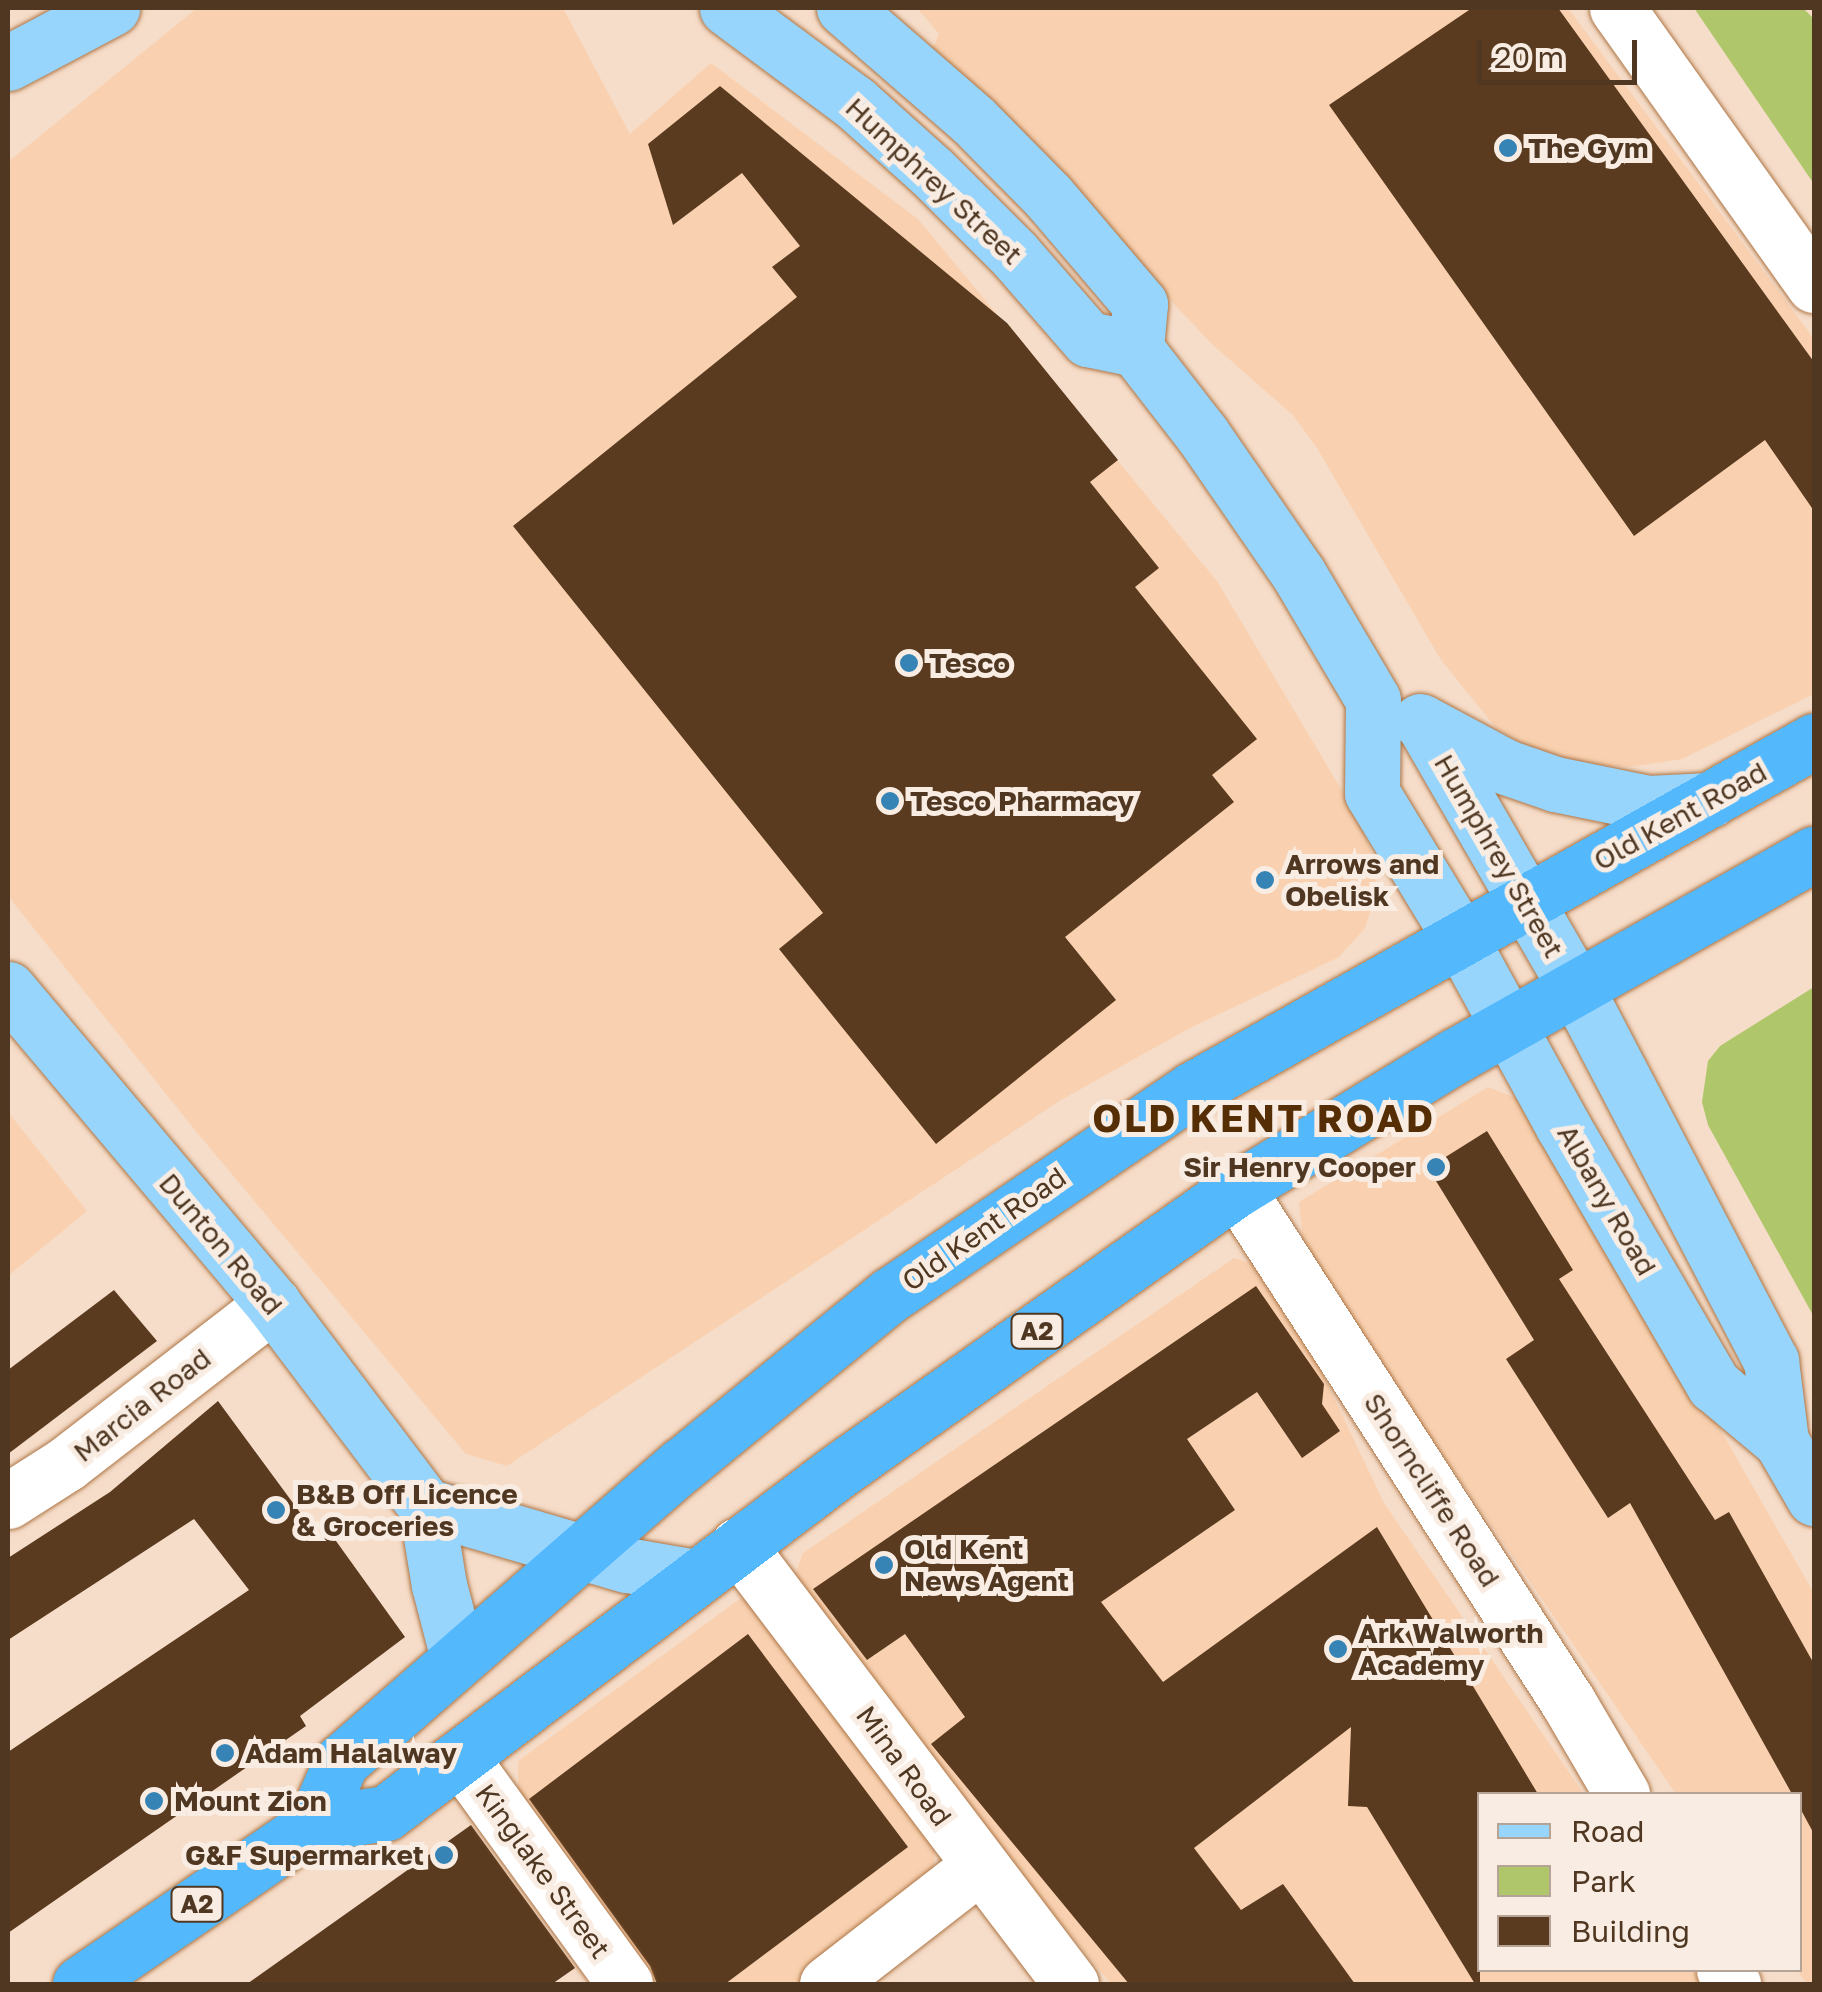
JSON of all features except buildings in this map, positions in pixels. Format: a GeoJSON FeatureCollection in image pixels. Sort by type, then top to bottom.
{"type":"FeatureCollection","features":[{"type":"Feature","properties":{"kind":"highway","name":"Old Kent Road"},"geometry":{"type":"LineString","coordinates":[[314,1824],[341,1762],[581,1553],[890,1296],[1066,1172],[1193,1089],[1814,741]]}},
{"type":"Feature","properties":{"kind":"highway","name":"A2"},"geometry":{"type":"LineString","coordinates":[[112,1976],[314,1824],[386,1813],[717,1561],[1237,1189],[1508,1027],[1814,854]]}},
{"type":"Feature","properties":{"kind":"main road"},"geometry":{"type":"LineString","coordinates":[[8,63],[112,8]]}},
{"type":"Feature","properties":{"kind":"main road","name":"Humphrey Street"},"geometry":{"type":"LineString","coordinates":[[728,8],[855,104],[919,160],[1014,254],[1088,339],[1136,349]]}},
{"type":"Feature","properties":{"kind":"main road"},"geometry":{"type":"LineString","coordinates":[[844,8],[974,121],[1048,196],[1140,304],[1136,349],[1202,434],[1298,574],[1373,700],[1372,792],[1460,938]]}},
{"type":"Feature","properties":{"kind":"main road","name":"Humphrey Street"},"geometry":{"type":"LineString","coordinates":[[1373,700],[1506,767],[1555,784],[1648,803],[1710,800]]}},
{"type":"Feature","properties":{"kind":"main road","name":"Humphrey Street"},"geometry":{"type":"LineString","coordinates":[[1423,723],[1577,990]]}},
{"type":"Feature","properties":{"kind":"main road","name":"Albany Road"},"geometry":{"type":"LineString","coordinates":[[1460,938],[1714,1386],[1780,1442],[1814,1498]]}},
{"type":"Feature","properties":{"kind":"main road","name":"Dunton Road"},"geometry":{"type":"LineString","coordinates":[[8,989],[273,1304],[426,1506],[439,1585],[458,1658]]}},
{"type":"Feature","properties":{"kind":"main road","name":"Albany Road"},"geometry":{"type":"LineString","coordinates":[[1577,990],[1770,1361],[1780,1442]]}},
{"type":"Feature","properties":{"kind":"main road"},"geometry":{"type":"LineString","coordinates":[[426,1506],[581,1553],[717,1561]]}},
{"type":"Feature","properties":{"kind":"street"},"geometry":{"type":"LineString","coordinates":[[1617,8],[1814,285]]}},
{"type":"Feature","properties":{"kind":"street","name":"Shorncliffe Road"},"geometry":{"type":"LineString","coordinates":[[1237,1189],[1568,1702],[1621,1792]]}},
{"type":"Feature","properties":{"kind":"street","name":"Marcia Road"},"geometry":{"type":"LineString","coordinates":[[8,1501],[66,1464],[273,1304]]}},
{"type":"Feature","properties":{"kind":"street","name":"Mina Road"},"geometry":{"type":"LineString","coordinates":[[717,1561],[978,1867],[1071,1984]]}},
{"type":"Feature","properties":{"kind":"street","name":"Kinglake Street"},"geometry":{"type":"LineString","coordinates":[[461,1758],[625,1984]]}},
{"type":"Feature","properties":{"kind":"street"},"geometry":{"type":"LineString","coordinates":[[828,1984],[978,1867]]}},
{"type":"Feature","properties":{"kind":"shaded area"},"geometry":{"type":"Polygon","coordinates":[[[197,8],[563,8],[630,134],[711,63],[918,219],[1217,581],[1356,814],[1373,856],[1377,892],[1365,928],[1339,957],[1188,1029],[1061,1100],[507,1466],[466,1454],[194,1129],[8,896],[8,162],[197,8]]]}},
{"type":"Feature","properties":{"kind":"shaded area"},"geometry":{"type":"Polygon","coordinates":[[[917,8],[1568,8],[1814,339],[1814,694],[1682,759],[1629,767],[1585,764],[1531,749],[1496,728],[1441,660],[1317,448],[1293,415],[1213,345],[932,50],[939,34],[917,8]]]}},
{"type":"Feature","properties":{"kind":"shaded area"},"geometry":{"type":"Polygon","coordinates":[[[1488,1087],[1534,1105],[1814,1593],[1814,1984],[1807,1984],[1798,1972],[1802,1972],[1802,1792],[1675,1792],[1304,1253],[1299,1202],[1488,1087]]]}},
{"type":"Feature","properties":{"kind":"shaded area"},"geometry":{"type":"Polygon","coordinates":[[[8,1112],[87,1211],[8,1276],[8,1112]]]}},
{"type":"Feature","properties":{"kind":"shaded area"},"geometry":{"type":"Polygon","coordinates":[[[1234,1258],[1273,1270],[1384,1503],[1583,1792],[1477,1792],[1477,1972],[1705,1972],[1714,1984],[1111,1984],[789,1591],[803,1553],[1234,1258]]]}},
{"type":"Feature","properties":{"kind":"shaded area"},"geometry":{"type":"Polygon","coordinates":[[[741,1598],[773,1614],[935,1840],[933,1880],[798,1984],[635,1984],[518,1816],[518,1761],[741,1598]]]}},
{"type":"Feature","properties":{"kind":"green space"},"geometry":{"type":"Polygon","coordinates":[[[1694,8],[1803,8],[1814,19],[1814,184],[1694,8]]]}},
{"type":"Feature","properties":{"kind":"green space"},"geometry":{"type":"Polygon","coordinates":[[[1814,987],[1814,1317],[1708,1125],[1702,1102],[1708,1061],[1720,1046],[1814,987]]]}},
{"type":"Feature","properties":{"kind":"place","name":"The Gym"},"geometry":{"type":"Point","coordinates":[1508,148]}},
{"type":"Feature","properties":{"kind":"place","name":"Tesco"},"geometry":{"type":"Point","coordinates":[909,663]}},
{"type":"Feature","properties":{"kind":"place","name":"Tesco Pharmacy"},"geometry":{"type":"Point","coordinates":[890,801]}},
{"type":"Feature","properties":{"kind":"place","name":"Arrows and Obelisk"},"geometry":{"type":"Point","coordinates":[1265,880]}},
{"type":"Feature","properties":{"kind":"place","name":"Sir Henry Cooper"},"geometry":{"type":"Point","coordinates":[1436,1167]}},
{"type":"Feature","properties":{"kind":"place","name":"B&B Off Licence & Groceries"},"geometry":{"type":"Point","coordinates":[276,1510]}},
{"type":"Feature","properties":{"kind":"place","name":"Old Kent News Agent"},"geometry":{"type":"Point","coordinates":[884,1565]}},
{"type":"Feature","properties":{"kind":"place","name":"Ark Walworth Academy"},"geometry":{"type":"Point","coordinates":[1338,1649]}},
{"type":"Feature","properties":{"kind":"place","name":"Adam Halalway"},"geometry":{"type":"Point","coordinates":[225,1753]}},
{"type":"Feature","properties":{"kind":"place","name":"Mount Zion"},"geometry":{"type":"Point","coordinates":[154,1801]}},
{"type":"Feature","properties":{"kind":"place","name":"G&F Supermarket"},"geometry":{"type":"Point","coordinates":[444,1855]}},
{"type":"Feature","properties":{"kind":"district","name":"OLD KENT ROAD"},"geometry":{"type":"Point","coordinates":[1264,1118]}}]}
